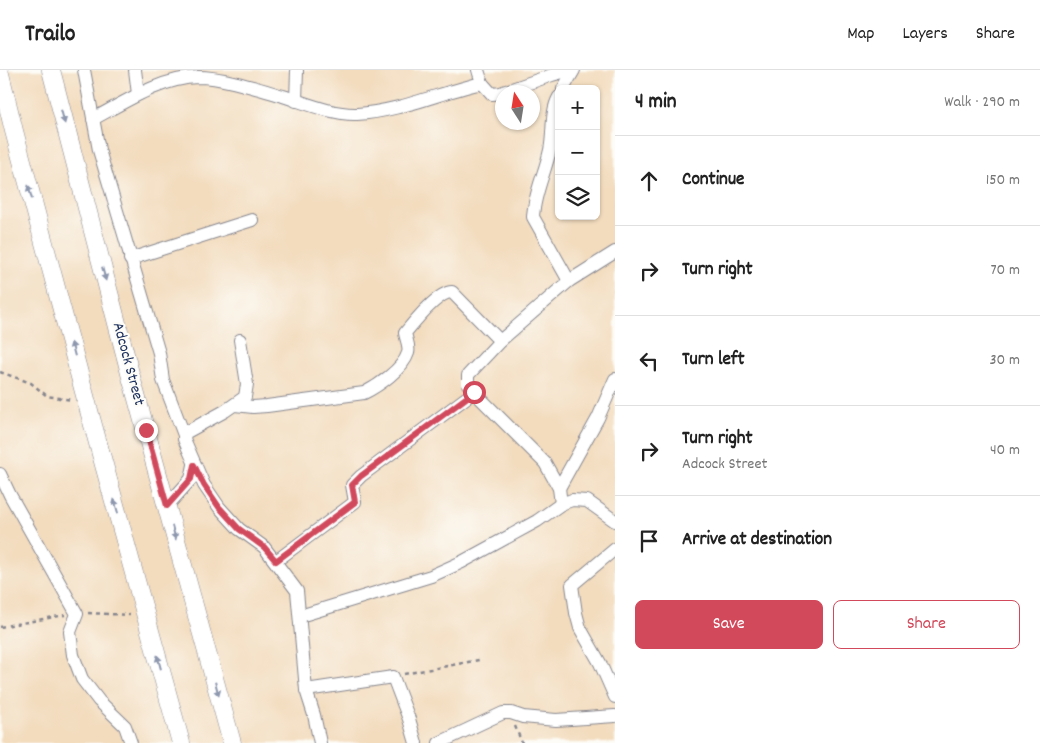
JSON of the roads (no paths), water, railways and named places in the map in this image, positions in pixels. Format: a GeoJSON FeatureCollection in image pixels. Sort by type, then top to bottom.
{"type":"FeatureCollection","features":[{"type":"Feature","properties":{"kind":"main road","name":"Adcock Street"},"geometry":{"type":"LineString","coordinates":[[51,70],[232,743]]}},
{"type":"Feature","properties":{"kind":"main road"},"geometry":{"type":"LineString","coordinates":[[0,74],[14,132],[181,743]]}},
{"type":"Feature","properties":{"kind":"street"},"geometry":{"type":"LineString","coordinates":[[84,70],[99,150],[159,353],[163,380],[194,465],[204,485],[219,507],[239,529],[264,547],[297,591],[306,690],[320,743]]}},
{"type":"Feature","properties":{"kind":"street"},"geometry":{"type":"LineString","coordinates":[[135,70],[138,94]]}},
{"type":"Feature","properties":{"kind":"street"},"geometry":{"type":"LineString","coordinates":[[296,101],[297,70]]}},
{"type":"Feature","properties":{"kind":"street"},"geometry":{"type":"LineString","coordinates":[[478,70],[482,83],[492,94],[495,94]]}},
{"type":"Feature","properties":{"kind":"street"},"geometry":{"type":"LineString","coordinates":[[565,85],[572,70]]}},
{"type":"Feature","properties":{"kind":"street"},"geometry":{"type":"LineString","coordinates":[[525,85],[572,70]]}},
{"type":"Feature","properties":{"kind":"street"},"geometry":{"type":"LineString","coordinates":[[93,119],[138,94],[172,82],[198,77],[220,79],[322,108],[355,114],[378,111],[482,83]]}},
{"type":"Feature","properties":{"kind":"street"},"geometry":{"type":"LineString","coordinates":[[555,103],[550,149],[534,207],[533,218],[569,281]]}},
{"type":"Feature","properties":{"kind":"street"},"geometry":{"type":"LineString","coordinates":[[130,259],[252,220]]}},
{"type":"Feature","properties":{"kind":"street"},"geometry":{"type":"LineString","coordinates":[[561,504],[559,488],[545,463],[474,392],[468,384],[468,375],[500,341],[569,281],[615,252]]}},
{"type":"Feature","properties":{"kind":"street"},"geometry":{"type":"LineString","coordinates":[[235,405],[267,406],[364,393],[373,389],[393,372],[408,354],[409,350],[405,333],[440,296],[447,292],[452,292],[500,341]]}},
{"type":"Feature","properties":{"kind":"street"},"geometry":{"type":"LineString","coordinates":[[184,435],[235,405],[245,397],[246,373],[240,340]]}},
{"type":"Feature","properties":{"kind":"street"},"geometry":{"type":"LineString","coordinates":[[559,488],[598,418],[615,379]]}},
{"type":"Feature","properties":{"kind":"street"},"geometry":{"type":"LineString","coordinates":[[276,561],[355,502],[352,485],[361,476],[474,392]]}},
{"type":"Feature","properties":{"kind":"street"},"geometry":{"type":"LineString","coordinates":[[167,506],[191,479],[194,465]]}},
{"type":"Feature","properties":{"kind":"street"},"geometry":{"type":"LineString","coordinates":[[0,474],[77,614],[70,632],[73,654],[82,679],[99,701],[125,726],[131,743]]}},
{"type":"Feature","properties":{"kind":"street"},"geometry":{"type":"LineString","coordinates":[[300,616],[431,576],[462,562],[561,504],[572,500],[587,501],[615,521]]}},
{"type":"Feature","properties":{"kind":"street"},"geometry":{"type":"LineString","coordinates":[[615,549],[572,585],[578,621],[615,697]]}},
{"type":"Feature","properties":{"kind":"street"},"geometry":{"type":"LineString","coordinates":[[306,690],[393,677],[410,718],[416,743]]}},
{"type":"Feature","properties":{"kind":"street"},"geometry":{"type":"LineString","coordinates":[[439,743],[503,712],[523,717],[556,720],[615,716]]}}]}
